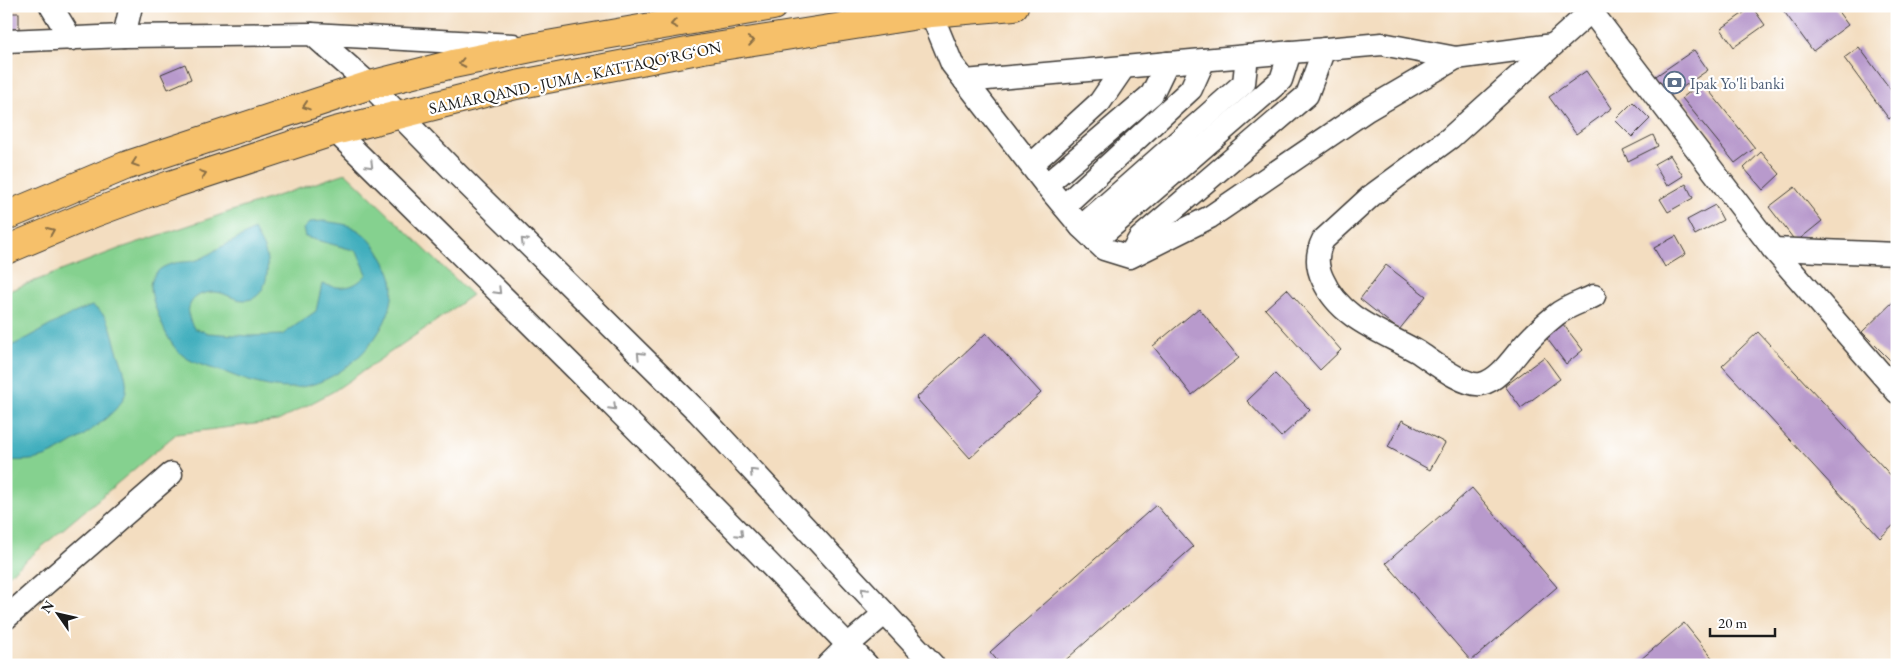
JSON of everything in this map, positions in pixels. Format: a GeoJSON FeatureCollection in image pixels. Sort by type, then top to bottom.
{"type":"FeatureCollection","features":[{"type":"Feature","properties":{"kind":"main road","name":"SAMARQAND - JUMA - KATTAQO‘RG‘ON"},"geometry":{"type":"LineString","coordinates":[[6,216],[125,166],[370,85],[453,64],[536,47],[773,6]]}},
{"type":"Feature","properties":{"kind":"main road","name":"SAMARQAND - JUMA - KATTAQO‘RG‘ON"},"geometry":{"type":"LineString","coordinates":[[6,250],[136,197],[335,131],[516,85],[702,48],[930,12],[1014,6]]}},
{"type":"Feature","properties":{"kind":"street"},"geometry":{"type":"LineString","coordinates":[[51,6],[71,39]]}},
{"type":"Feature","properties":{"kind":"street"},"geometry":{"type":"LineString","coordinates":[[124,36],[131,6]]}},
{"type":"Feature","properties":{"kind":"street"},"geometry":{"type":"LineString","coordinates":[[1594,296],[1558,314],[1527,342],[1493,379],[1481,384],[1471,383],[1458,378],[1417,352],[1354,317],[1334,301],[1320,274],[1317,260],[1318,249],[1323,240],[1371,196],[1450,138],[1553,45],[1590,8],[1772,249],[1897,392]]}},
{"type":"Feature","properties":{"kind":"street"},"geometry":{"type":"LineString","coordinates":[[930,12],[952,64],[1046,185],[1088,234],[1104,249],[1130,256],[1210,217],[1367,110],[1456,58]]}},
{"type":"Feature","properties":{"kind":"street"},"geometry":{"type":"LineString","coordinates":[[6,41],[124,36],[312,34],[536,47]]}},
{"type":"Feature","properties":{"kind":"street"},"geometry":{"type":"LineString","coordinates":[[312,34],[370,85],[698,412],[933,665]]}},
{"type":"Feature","properties":{"kind":"street"},"geometry":{"type":"LineString","coordinates":[[965,81],[1382,44],[1456,58],[1553,45]]}},
{"type":"Feature","properties":{"kind":"street"},"geometry":{"type":"LineString","coordinates":[[1130,256],[1140,238],[1307,95],[1324,49]]}},
{"type":"Feature","properties":{"kind":"street"},"geometry":{"type":"LineString","coordinates":[[1088,234],[1281,80],[1290,52]]}},
{"type":"Feature","properties":{"kind":"street"},"geometry":{"type":"LineString","coordinates":[[1088,234],[1244,83],[1247,56]]}},
{"type":"Feature","properties":{"kind":"street"},"geometry":{"type":"LineString","coordinates":[[1064,206],[1191,89],[1204,60]]}},
{"type":"Feature","properties":{"kind":"street"},"geometry":{"type":"LineString","coordinates":[[1046,185],[1152,94],[1167,63]]}},
{"type":"Feature","properties":{"kind":"street"},"geometry":{"type":"LineString","coordinates":[[1031,165],[1100,102],[1124,67]]}},
{"type":"Feature","properties":{"kind":"street"},"geometry":{"type":"LineString","coordinates":[[335,131],[523,316],[867,665]]}},
{"type":"Feature","properties":{"kind":"street"},"geometry":{"type":"LineString","coordinates":[[1772,249],[1897,254]]}},
{"type":"Feature","properties":{"kind":"street"},"geometry":{"type":"LineString","coordinates":[[6,618],[171,474]]}},
{"type":"Feature","properties":{"kind":"street"},"geometry":{"type":"LineString","coordinates":[[828,665],[848,645],[885,614]]}},
{"type":"Feature","properties":{"kind":"green space"},"geometry":{"type":"Polygon","coordinates":[[[346,173],[472,295],[334,391],[278,421],[176,434],[6,577],[6,292],[121,248],[346,173]]]}},
{"type":"Feature","properties":{"kind":"water"},"geometry":{"type":"Polygon","coordinates":[[[324,221],[350,226],[366,236],[382,257],[392,281],[391,306],[375,338],[363,353],[349,365],[317,383],[301,387],[282,388],[254,382],[199,364],[179,353],[164,329],[152,295],[153,276],[157,272],[171,264],[202,258],[254,230],[264,248],[267,262],[267,277],[262,290],[257,296],[244,300],[218,292],[200,295],[195,298],[189,308],[190,321],[194,328],[208,333],[249,336],[282,335],[316,311],[322,284],[335,287],[352,286],[367,274],[357,251],[305,237],[303,229],[310,222],[324,221]]]}},
{"type":"Feature","properties":{"kind":"water"},"geometry":{"type":"Polygon","coordinates":[[[92,306],[103,314],[111,328],[124,371],[125,395],[112,413],[62,449],[50,455],[32,460],[6,460],[6,348],[70,315],[92,306]]]}},
{"type":"Feature","properties":{"kind":"building"},"geometry":{"type":"Polygon","coordinates":[[[1780,6],[1834,6],[1848,25],[1813,51],[1780,6]]]}},
{"type":"Feature","properties":{"kind":"building"},"geometry":{"type":"Polygon","coordinates":[[[1752,7],[1765,25],[1734,47],[1721,29],[1752,7]]]}},
{"type":"Feature","properties":{"kind":"building"},"geometry":{"type":"Polygon","coordinates":[[[6,13],[19,13],[19,41],[6,41],[6,13]]]}},
{"type":"Feature","properties":{"kind":"building"},"geometry":{"type":"Polygon","coordinates":[[[1859,47],[1897,98],[1897,113],[1889,119],[1844,58],[1859,47]]]}},
{"type":"Feature","properties":{"kind":"building"},"geometry":{"type":"Polygon","coordinates":[[[1694,50],[1708,70],[1664,100],[1650,80],[1694,50]]]}},
{"type":"Feature","properties":{"kind":"building"},"geometry":{"type":"Polygon","coordinates":[[[185,64],[191,79],[168,89],[161,74],[185,64]]]}},
{"type":"Feature","properties":{"kind":"building"},"geometry":{"type":"Polygon","coordinates":[[[1586,71],[1612,108],[1576,134],[1549,97],[1586,71]]]}},
{"type":"Feature","properties":{"kind":"building"},"geometry":{"type":"Polygon","coordinates":[[[1702,82],[1755,148],[1735,163],[1682,98],[1702,82]]]}},
{"type":"Feature","properties":{"kind":"building"},"geometry":{"type":"Polygon","coordinates":[[[1633,102],[1650,119],[1632,137],[1615,120],[1633,102]]]}},
{"type":"Feature","properties":{"kind":"building"},"geometry":{"type":"Polygon","coordinates":[[[1653,135],[1658,146],[1628,161],[1623,150],[1653,135]]]}},
{"type":"Feature","properties":{"kind":"building"},"geometry":{"type":"Polygon","coordinates":[[[1761,152],[1780,174],[1763,190],[1744,168],[1761,152]]]}},
{"type":"Feature","properties":{"kind":"building"},"geometry":{"type":"Polygon","coordinates":[[[1670,155],[1683,176],[1667,186],[1654,164],[1670,155]]]}},
{"type":"Feature","properties":{"kind":"building"},"geometry":{"type":"Polygon","coordinates":[[[1686,184],[1693,198],[1668,212],[1660,199],[1686,184]]]}},
{"type":"Feature","properties":{"kind":"building"},"geometry":{"type":"Polygon","coordinates":[[[1795,187],[1822,221],[1796,242],[1769,207],[1795,187]]]}},
{"type":"Feature","properties":{"kind":"building"},"geometry":{"type":"Polygon","coordinates":[[[1715,205],[1723,220],[1695,235],[1687,220],[1715,205]]]}},
{"type":"Feature","properties":{"kind":"building"},"geometry":{"type":"Polygon","coordinates":[[[1676,236],[1686,254],[1665,267],[1654,248],[1676,236]]]}},
{"type":"Feature","properties":{"kind":"building"},"geometry":{"type":"Polygon","coordinates":[[[1386,265],[1426,296],[1399,330],[1360,299],[1386,265]]]}},
{"type":"Feature","properties":{"kind":"building"},"geometry":{"type":"Polygon","coordinates":[[[1287,289],[1341,350],[1320,370],[1265,309],[1287,289]]]}},
{"type":"Feature","properties":{"kind":"building"},"geometry":{"type":"Polygon","coordinates":[[[1897,298],[1897,367],[1862,332],[1897,298]]]}},
{"type":"Feature","properties":{"kind":"building"},"geometry":{"type":"Polygon","coordinates":[[[1199,308],[1239,358],[1192,395],[1153,346],[1199,308]]]}},
{"type":"Feature","properties":{"kind":"building"},"geometry":{"type":"Polygon","coordinates":[[[1559,319],[1583,350],[1566,364],[1542,332],[1559,319]]]}},
{"type":"Feature","properties":{"kind":"building"},"geometry":{"type":"Polygon","coordinates":[[[1758,332],[1897,482],[1897,522],[1880,538],[1722,366],[1758,332]]]}},
{"type":"Feature","properties":{"kind":"building"},"geometry":{"type":"Polygon","coordinates":[[[986,333],[1041,393],[970,458],[916,398],[986,333]]]}},
{"type":"Feature","properties":{"kind":"building"},"geometry":{"type":"Polygon","coordinates":[[[1544,357],[1560,379],[1521,408],[1505,386],[1544,357]]]}},
{"type":"Feature","properties":{"kind":"building"},"geometry":{"type":"Polygon","coordinates":[[[1275,374],[1310,410],[1281,437],[1247,401],[1275,374]]]}},
{"type":"Feature","properties":{"kind":"building"},"geometry":{"type":"Polygon","coordinates":[[[1402,420],[1445,443],[1430,470],[1388,447],[1402,420]]]}},
{"type":"Feature","properties":{"kind":"building"},"geometry":{"type":"Polygon","coordinates":[[[1472,488],[1557,587],[1471,661],[1386,563],[1472,488]]]}},
{"type":"Feature","properties":{"kind":"building"},"geometry":{"type":"Polygon","coordinates":[[[1156,505],[1193,547],[1060,665],[1001,665],[990,652],[1156,505]]]}},
{"type":"Feature","properties":{"kind":"building"},"geometry":{"type":"Polygon","coordinates":[[[1684,623],[1718,665],[1634,665],[1684,623]]]}},
{"type":"Feature","properties":{"kind":"place","name":"Ipak Yo'li banki"},"geometry":{"type":"Point","coordinates":[1674,83]}}]}
